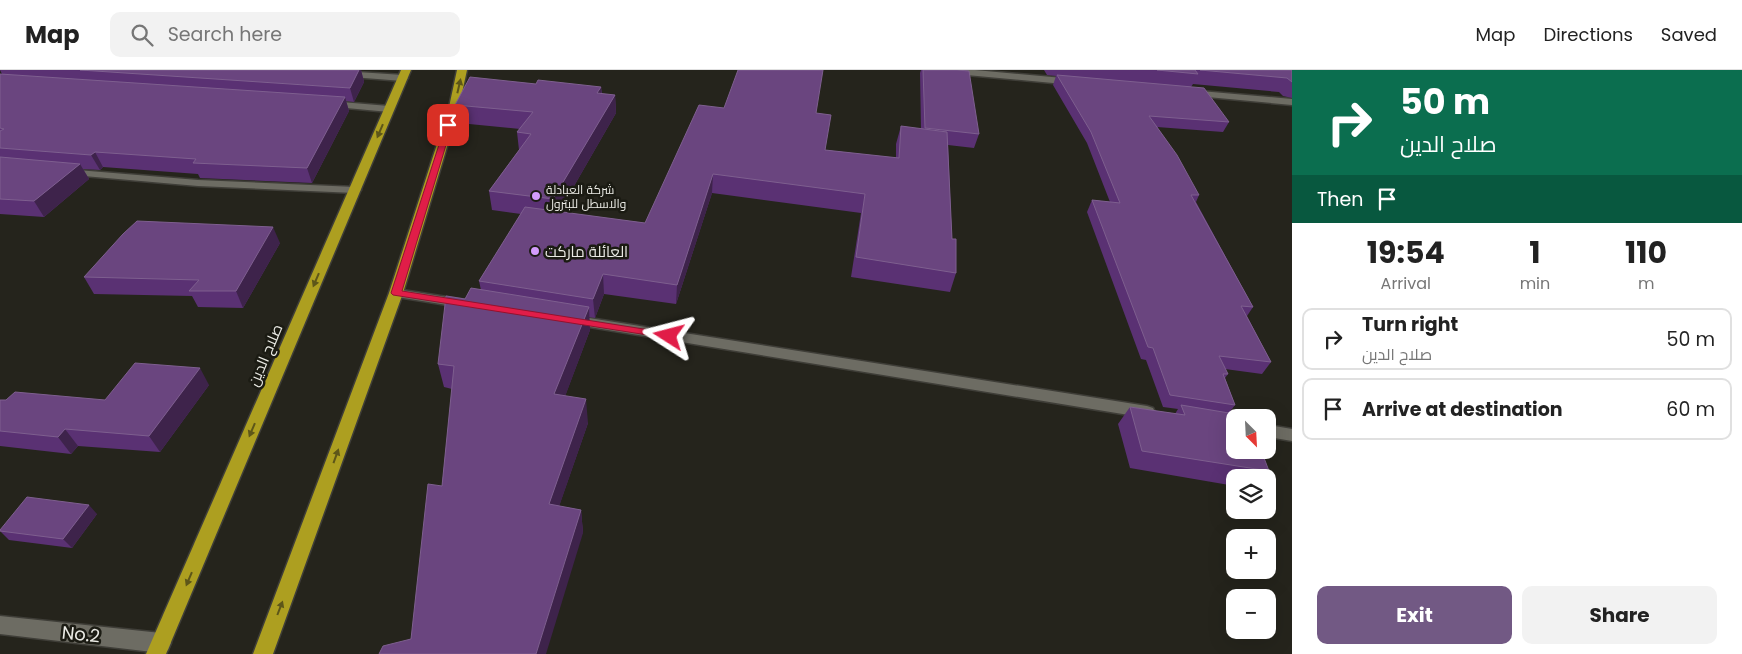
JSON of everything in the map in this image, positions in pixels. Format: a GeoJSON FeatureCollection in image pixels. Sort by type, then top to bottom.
{"type":"FeatureCollection","features":[{"type":"Feature","properties":{"kind":"highway"},"geometry":{"type":"LineString","coordinates":[[263,654],[396,293],[454,107],[462,70]]}},
{"type":"Feature","properties":{"kind":"highway","name":"صلاح الدين"},"geometry":{"type":"LineString","coordinates":[[159,649],[404,74]]}},
{"type":"Feature","properties":{"kind":"street"},"geometry":{"type":"LineString","coordinates":[[945,70],[1083,83]]}},
{"type":"Feature","properties":{"kind":"street"},"geometry":{"type":"LineString","coordinates":[[335,73],[404,74]]}},
{"type":"Feature","properties":{"kind":"street"},"geometry":{"type":"LineString","coordinates":[[1182,92],[1292,102]]}},
{"type":"Feature","properties":{"kind":"street"},"geometry":{"type":"LineString","coordinates":[[316,103],[389,109]]}},
{"type":"Feature","properties":{"kind":"street"},"geometry":{"type":"LineString","coordinates":[[49,170],[198,183],[355,190]]}},
{"type":"Feature","properties":{"kind":"street"},"geometry":{"type":"LineString","coordinates":[[396,293],[485,307]]}},
{"type":"Feature","properties":{"kind":"street"},"geometry":{"type":"LineString","coordinates":[[554,318],[1166,415]]}},
{"type":"Feature","properties":{"kind":"street"},"geometry":{"type":"LineString","coordinates":[[1276,432],[1292,435]]}},
{"type":"Feature","properties":{"kind":"street","name":"No.2"},"geometry":{"type":"LineString","coordinates":[[0,625],[159,649]]}},
{"type":"Feature","properties":{"kind":"building"},"geometry":{"type":"Polygon","coordinates":[[[80,70],[359,70],[350,88],[80,70]]]}},
{"type":"Feature","properties":{"kind":"building"},"geometry":{"type":"Polygon","coordinates":[[[738,70],[823,70],[816,113],[831,115],[825,150],[899,158],[901,126],[947,132],[952,239],[956,239],[956,273],[856,257],[865,194],[713,174],[677,285],[603,274],[593,299],[479,281],[525,207],[645,223],[699,105],[724,108],[738,70]]]}},
{"type":"Feature","properties":{"kind":"building"},"geometry":{"type":"Polygon","coordinates":[[[923,70],[969,71],[979,134],[925,128],[923,70]]]}},
{"type":"Feature","properties":{"kind":"building"},"geometry":{"type":"Polygon","coordinates":[[[1157,70],[1195,70],[1198,74],[1157,70]]]}},
{"type":"Feature","properties":{"kind":"building"},"geometry":{"type":"Polygon","coordinates":[[[1200,70],[1292,70],[1292,82],[1287,78],[1200,70]]]}},
{"type":"Feature","properties":{"kind":"building"},"geometry":{"type":"Polygon","coordinates":[[[0,74],[345,97],[307,168],[193,163],[196,159],[95,152],[91,155],[0,148],[0,131],[4,129],[0,128],[0,74]]]}},
{"type":"Feature","properties":{"kind":"building"},"geometry":{"type":"Polygon","coordinates":[[[1057,75],[1204,88],[1229,122],[1149,116],[1177,155],[1199,195],[1191,195],[1253,307],[1241,306],[1271,362],[1219,356],[1228,374],[1223,374],[1235,405],[1170,395],[1153,348],[1148,347],[1092,200],[1120,203],[1091,132],[1057,75]]]}},
{"type":"Feature","properties":{"kind":"building"},"geometry":{"type":"Polygon","coordinates":[[[470,77],[536,84],[538,80],[601,87],[597,93],[615,95],[553,199],[489,191],[531,134],[517,132],[533,112],[455,105],[470,77]]]}},
{"type":"Feature","properties":{"kind":"building"},"geometry":{"type":"Polygon","coordinates":[[[0,157],[80,164],[34,201],[0,199],[0,157]]]}},
{"type":"Feature","properties":{"kind":"building"},"geometry":{"type":"Polygon","coordinates":[[[137,221],[273,227],[236,291],[189,291],[199,280],[84,277],[137,221]]]}},
{"type":"Feature","properties":{"kind":"building"},"geometry":{"type":"Polygon","coordinates":[[[471,288],[589,307],[554,394],[586,399],[549,504],[581,510],[536,654],[379,654],[383,646],[411,639],[428,484],[442,486],[454,366],[438,364],[446,296],[465,299],[471,288]]]}},
{"type":"Feature","properties":{"kind":"building"},"geometry":{"type":"Polygon","coordinates":[[[135,363],[200,368],[149,436],[65,429],[58,437],[0,431],[0,400],[6,400],[15,392],[105,400],[135,363]]]}},
{"type":"Feature","properties":{"kind":"building"},"geometry":{"type":"Polygon","coordinates":[[[1181,405],[1226,412],[1226,459],[1264,459],[1268,469],[1256,469],[1142,451],[1130,407],[1185,415],[1181,405]]]}},
{"type":"Feature","properties":{"kind":"building"},"geometry":{"type":"Polygon","coordinates":[[[27,497],[89,505],[63,539],[0,531],[27,497]]]}},
{"type":"Feature","properties":{"kind":"place","name":"شركة العبادلة والاسطل للبترول"},"geometry":{"type":"Point","coordinates":[536,196]}},
{"type":"Feature","properties":{"kind":"place","name":"العائلة ماركت"},"geometry":{"type":"Point","coordinates":[535,251]}},
{"type":"Feature","properties":{"kind":"route"},"geometry":{"type":"LineString","coordinates":[[448,125],[396,293],[669,336]]}}]}
